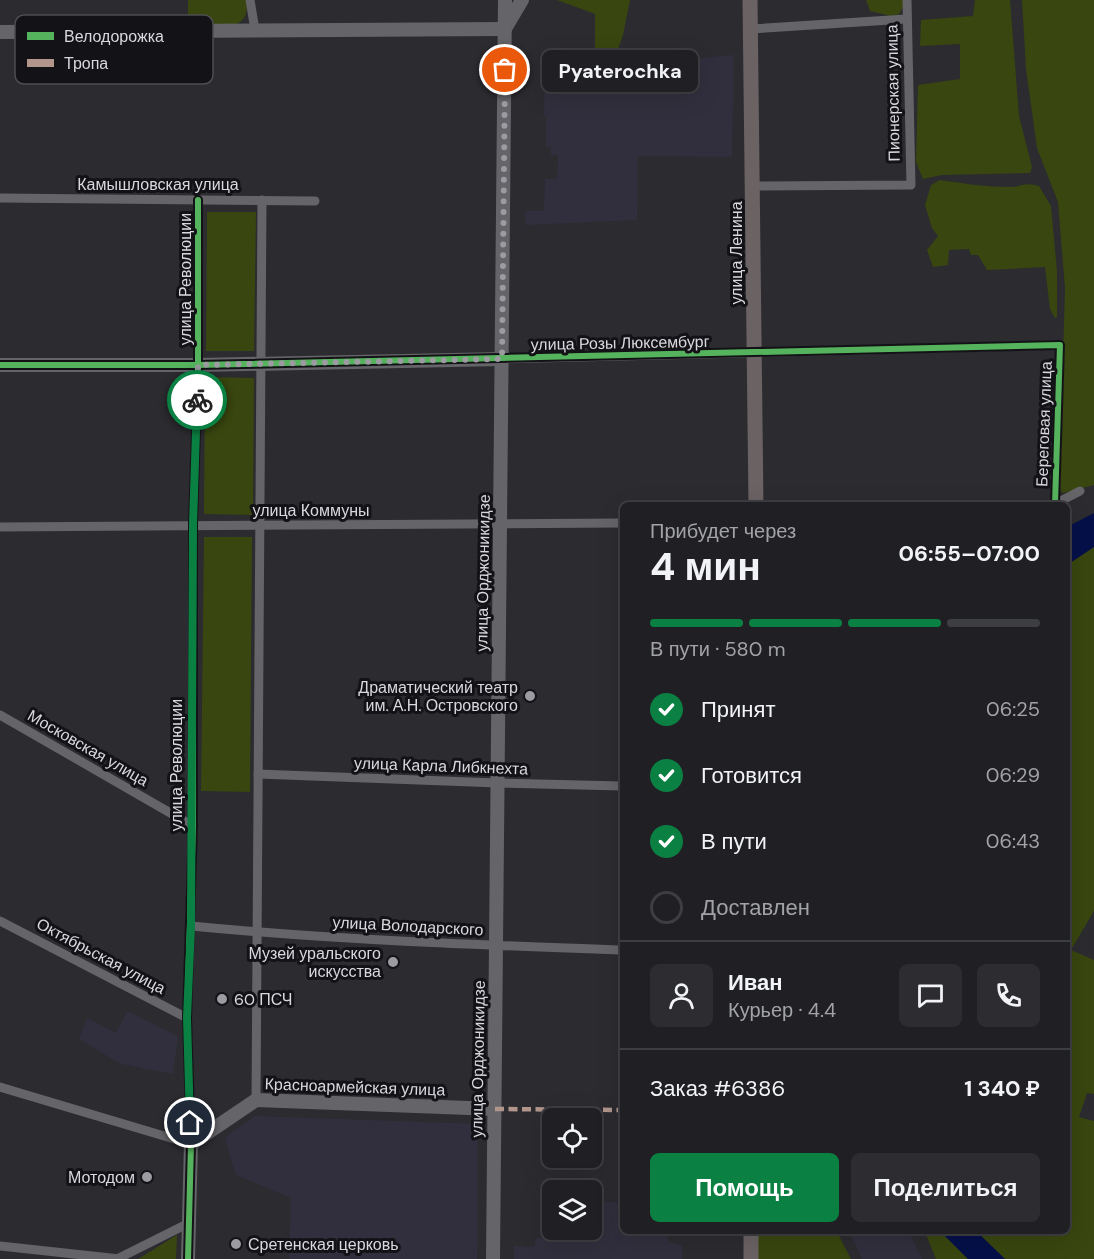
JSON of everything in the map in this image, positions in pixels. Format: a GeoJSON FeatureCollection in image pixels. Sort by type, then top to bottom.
{"type":"FeatureCollection","features":[{"type":"Feature","properties":{"kind":"main road","name":"улица Ленина"},"geometry":{"type":"LineString","coordinates":[[750,0],[756,502]]}},
{"type":"Feature","properties":{"kind":"main road"},"geometry":{"type":"LineString","coordinates":[[751,1234],[751,1259]]}},
{"type":"Feature","properties":{"kind":"street"},"geometry":{"type":"LineString","coordinates":[[250,0],[255,30]]}},
{"type":"Feature","properties":{"kind":"street"},"geometry":{"type":"LineString","coordinates":[[213,30],[505,29],[505,0]]}},
{"type":"Feature","properties":{"kind":"street","name":"улица Орджоникидзе"},"geometry":{"type":"LineString","coordinates":[[493,1259],[505,29],[522,0]]}},
{"type":"Feature","properties":{"kind":"street","name":"Пионерская улица"},"geometry":{"type":"LineString","coordinates":[[753,186],[911,185],[907,0]]}},
{"type":"Feature","properties":{"kind":"street"},"geometry":{"type":"LineString","coordinates":[[751,29],[906,19]]}},
{"type":"Feature","properties":{"kind":"street"},"geometry":{"type":"LineString","coordinates":[[0,32],[15,32]]}},
{"type":"Feature","properties":{"kind":"street","name":"Камышловская улица"},"geometry":{"type":"LineString","coordinates":[[0,198],[315,201]]}},
{"type":"Feature","properties":{"kind":"street","name":"улица Революции"},"geometry":{"type":"LineString","coordinates":[[188,1259],[191,1144],[187,1018],[193,826],[193,524],[198,365],[198,200]]}},
{"type":"Feature","properties":{"kind":"street"},"geometry":{"type":"LineString","coordinates":[[256,1100],[262,200]]}},
{"type":"Feature","properties":{"kind":"street","name":"улица Розы Люксембург"},"geometry":{"type":"LineString","coordinates":[[0,365],[198,365],[1060,345]]}},
{"type":"Feature","properties":{"kind":"street","name":"Береговая улица"},"geometry":{"type":"LineString","coordinates":[[1053,502],[1060,345]]}},
{"type":"Feature","properties":{"kind":"street"},"geometry":{"type":"LineString","coordinates":[[1059,502],[1080,491]]}},
{"type":"Feature","properties":{"kind":"street","name":"улица Коммуны"},"geometry":{"type":"LineString","coordinates":[[0,527],[620,523]]}},
{"type":"Feature","properties":{"kind":"street","name":"Московская улица"},"geometry":{"type":"LineString","coordinates":[[0,714],[193,826]]}},
{"type":"Feature","properties":{"kind":"street","name":"улица Карла Либкнехта"},"geometry":{"type":"LineString","coordinates":[[258,774],[620,786]]}},
{"type":"Feature","properties":{"kind":"street","name":"Октябрьская улица"},"geometry":{"type":"LineString","coordinates":[[0,921],[187,1018]]}},
{"type":"Feature","properties":{"kind":"street","name":"улица Володарского"},"geometry":{"type":"LineString","coordinates":[[191,926],[258,932],[620,950]]}},
{"type":"Feature","properties":{"kind":"street"},"geometry":{"type":"LineString","coordinates":[[0,1087],[191,1144]]}},
{"type":"Feature","properties":{"kind":"street","name":"Красноармейская улица"},"geometry":{"type":"LineString","coordinates":[[191,1144],[256,1100],[495,1108]]}},
{"type":"Feature","properties":{"kind":"street"},"geometry":{"type":"LineString","coordinates":[[0,1246],[120,1259],[189,1223]]}},
{"type":"Feature","properties":{"kind":"shaded area"},"geometry":{"type":"Polygon","coordinates":[[[618,49],[619,65],[734,55],[732,157],[638,156],[637,220],[525,225],[525,211],[544,211],[545,179],[557,179],[558,155],[551,155],[551,147],[546,147],[545,77],[579,77],[579,50],[618,49]]]}},
{"type":"Feature","properties":{"kind":"shaded area"},"geometry":{"type":"Polygon","coordinates":[[[1094,513],[1094,547],[1070,563],[1070,525],[1094,513]]]}},
{"type":"Feature","properties":{"kind":"shaded area"},"geometry":{"type":"Polygon","coordinates":[[[127,1011],[178,1036],[173,1074],[121,1064],[79,1039],[87,1018],[116,1033],[127,1011]]]}},
{"type":"Feature","properties":{"kind":"shaded area"},"geometry":{"type":"Polygon","coordinates":[[[255,1116],[478,1124],[477,1259],[289,1259],[291,1198],[236,1175],[225,1137],[255,1116]]]}},
{"type":"Feature","properties":{"kind":"shaded area"},"geometry":{"type":"Polygon","coordinates":[[[602,1201],[620,1203],[620,1234],[667,1234],[669,1242],[682,1245],[682,1259],[514,1259],[514,1246],[534,1247],[536,1238],[542,1238],[542,1240],[602,1240],[602,1201]]]}},
{"type":"Feature","properties":{"kind":"shaded area"},"geometry":{"type":"Polygon","coordinates":[[[850,1234],[910,1234],[922,1259],[862,1259],[850,1234]]]}},
{"type":"Feature","properties":{"kind":"shaded area"},"geometry":{"type":"Polygon","coordinates":[[[943,1234],[979,1234],[1005,1259],[968,1259],[943,1234]]]}},
{"type":"Feature","properties":{"kind":"green space"},"geometry":{"type":"Polygon","coordinates":[[[188,0],[246,0],[243,19],[237,24],[213,26],[213,15],[188,15],[188,0]]]}},
{"type":"Feature","properties":{"kind":"green space"},"geometry":{"type":"Polygon","coordinates":[[[557,0],[630,0],[618,49],[595,50],[595,14],[557,0]]]}},
{"type":"Feature","properties":{"kind":"green space"},"geometry":{"type":"Polygon","coordinates":[[[866,0],[903,0],[903,7],[899,14],[891,16],[870,11],[866,0]]]}},
{"type":"Feature","properties":{"kind":"green space"},"geometry":{"type":"Polygon","coordinates":[[[975,0],[1010,0],[1019,116],[1032,167],[1030,173],[942,175],[923,179],[916,162],[918,85],[960,79],[960,44],[920,46],[921,20],[973,16],[975,0]]]}},
{"type":"Feature","properties":{"kind":"green space"},"geometry":{"type":"Polygon","coordinates":[[[1022,0],[1094,0],[1094,485],[1063,493],[1059,490],[1065,288],[1058,202],[1037,148],[1026,69],[1022,0]]]}},
{"type":"Feature","properties":{"kind":"green space"},"geometry":{"type":"Polygon","coordinates":[[[940,180],[990,186],[1012,187],[1029,184],[1039,186],[1051,206],[1057,271],[1057,317],[1055,318],[1050,309],[1045,267],[987,270],[978,255],[971,255],[969,249],[949,250],[948,265],[933,267],[927,250],[938,236],[932,228],[925,205],[931,185],[940,180]]]}},
{"type":"Feature","properties":{"kind":"green space"},"geometry":{"type":"Polygon","coordinates":[[[207,212],[256,212],[254,351],[206,351],[207,212]]]}},
{"type":"Feature","properties":{"kind":"green space"},"geometry":{"type":"Polygon","coordinates":[[[205,377],[254,378],[253,515],[204,514],[205,377]]]}},
{"type":"Feature","properties":{"kind":"green space"},"geometry":{"type":"Polygon","coordinates":[[[204,537],[252,537],[250,792],[201,791],[204,537]]]}},
{"type":"Feature","properties":{"kind":"green space"},"geometry":{"type":"Polygon","coordinates":[[[1094,547],[1094,911],[1071,950],[1094,960],[1094,1094],[1087,1093],[1079,1117],[1094,1121],[1094,1259],[1005,1259],[979,1234],[1070,1234],[1070,562],[1094,547]]]}},
{"type":"Feature","properties":{"kind":"green space"},"geometry":{"type":"Polygon","coordinates":[[[757,1234],[838,1234],[851,1259],[757,1259],[757,1234]]]}},
{"type":"Feature","properties":{"kind":"green space"},"geometry":{"type":"Polygon","coordinates":[[[926,1234],[943,1234],[968,1259],[936,1259],[926,1234]]]}},
{"type":"Feature","properties":{"kind":"green space"},"geometry":{"type":"Polygon","coordinates":[[[177,1235],[176,1259],[138,1259],[177,1235]]]}},
{"type":"Feature","properties":{"kind":"marked path"},"geometry":{"type":"LineString","coordinates":[[495,1109],[620,1110]]}},
{"type":"Feature","properties":{"kind":"cycle path"},"geometry":{"type":"LineString","coordinates":[[188,1259],[191,1144],[187,1018],[193,826],[193,524],[198,365],[198,200]]}},
{"type":"Feature","properties":{"kind":"cycle path"},"geometry":{"type":"LineString","coordinates":[[0,365],[198,365],[1060,345],[1055,502]]}},
{"type":"Feature","properties":{"kind":"way so far"},"geometry":{"type":"LineString","coordinates":[[197,400],[198,365],[502,359],[505,70]]}},
{"type":"Feature","properties":{"kind":"place","name":"Pyaterochka"},"geometry":{"type":"Point","coordinates":[505,70]}},
{"type":"Feature","properties":{"kind":"place","name":"Драматический театр им. А.Н. Островского"},"geometry":{"type":"Point","coordinates":[530,696]}},
{"type":"Feature","properties":{"kind":"place","name":"Музей уральского искусства"},"geometry":{"type":"Point","coordinates":[393,962]}},
{"type":"Feature","properties":{"kind":"place","name":"60 ПСЧ"},"geometry":{"type":"Point","coordinates":[222,999]}},
{"type":"Feature","properties":{"kind":"place","name":"Мотодом"},"geometry":{"type":"Point","coordinates":[147,1177]}},
{"type":"Feature","properties":{"kind":"place","name":"Сретенская церковь"},"geometry":{"type":"Point","coordinates":[236,1244]}},
{"type":"Feature","properties":{"kind":"route"},"geometry":{"type":"LineString","coordinates":[[190,1123],[187,1018],[193,826],[193,524],[197,400]]}}]}
